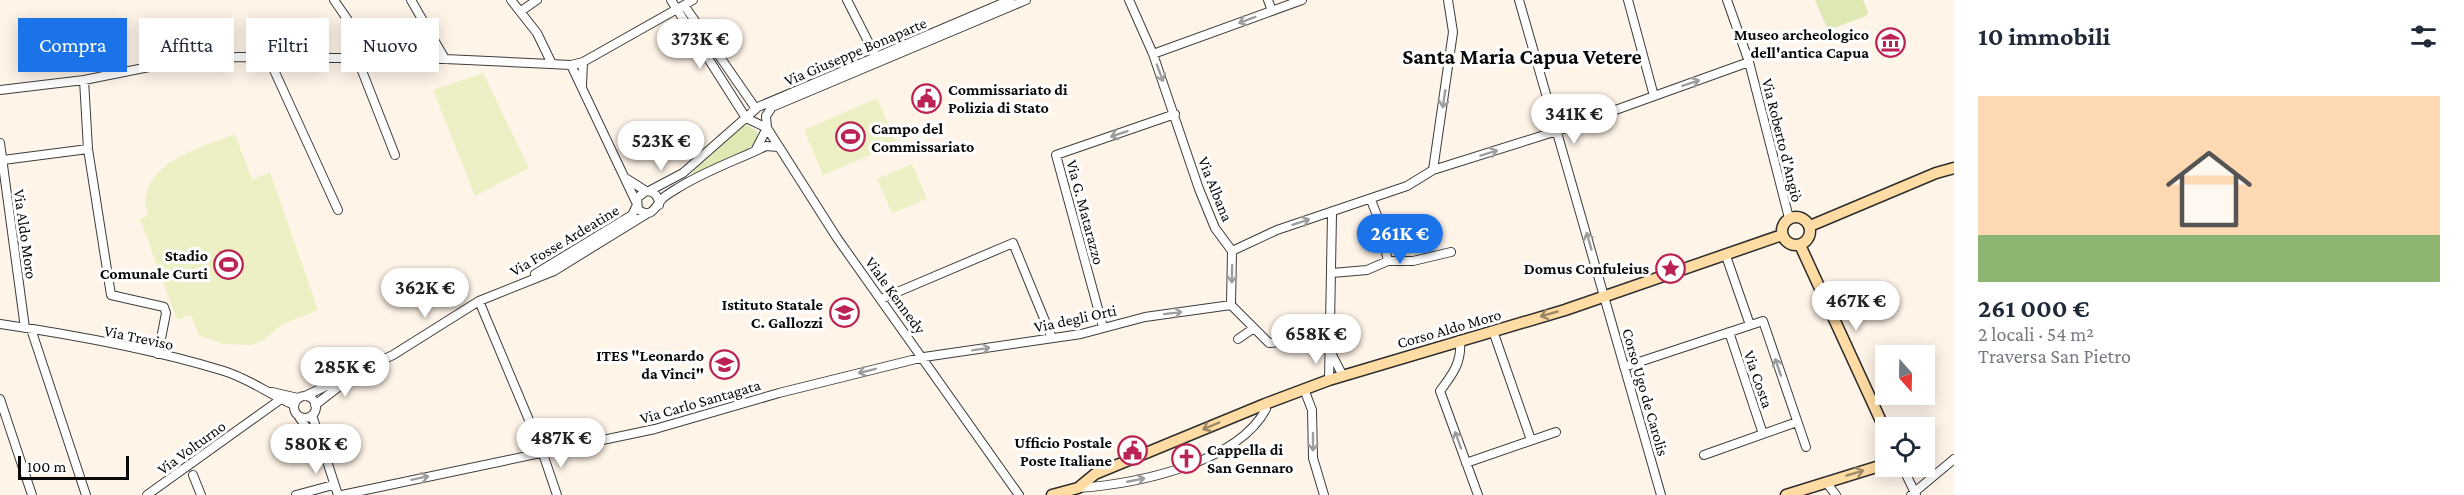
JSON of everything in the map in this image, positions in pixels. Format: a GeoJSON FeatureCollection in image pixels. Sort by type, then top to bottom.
{"type":"FeatureCollection","features":[{"type":"Feature","properties":{"kind":"main road"},"geometry":{"type":"LineString","coordinates":[[1810,226],[1936,173],[1954,168]]}},
{"type":"Feature","properties":{"kind":"main road"},"geometry":{"type":"LineString","coordinates":[[1802,217],[1810,226],[1808,240],[1800,245],[1787,242],[1782,235],[1783,225],[1789,218],[1802,217]]}},
{"type":"Feature","properties":{"kind":"main road","name":"Corso Aldo Moro"},"geometry":{"type":"LineString","coordinates":[[1081,491],[1095,474],[1304,389],[1605,297],[1782,235]]}},
{"type":"Feature","properties":{"kind":"main road"},"geometry":{"type":"LineString","coordinates":[[1800,245],[1879,417]]}},
{"type":"Feature","properties":{"kind":"main road"},"geometry":{"type":"LineString","coordinates":[[1786,495],[1875,467]]}},
{"type":"Feature","properties":{"kind":"main road"},"geometry":{"type":"LineString","coordinates":[[1052,495],[1081,491]]}},
{"type":"Feature","properties":{"kind":"street"},"geometry":{"type":"LineString","coordinates":[[334,0],[346,18]]}},
{"type":"Feature","properties":{"kind":"street"},"geometry":{"type":"LineString","coordinates":[[411,0],[445,59]]}},
{"type":"Feature","properties":{"kind":"street"},"geometry":{"type":"LineString","coordinates":[[511,0],[537,33],[551,62]]}},
{"type":"Feature","properties":{"kind":"street"},"geometry":{"type":"LineString","coordinates":[[521,11],[537,0]]}},
{"type":"Feature","properties":{"kind":"street"},"geometry":{"type":"LineString","coordinates":[[671,0],[746,118],[767,128]]}},
{"type":"Feature","properties":{"kind":"street"},"geometry":{"type":"LineString","coordinates":[[439,59],[551,62],[571,65],[584,62],[693,0]]}},
{"type":"Feature","properties":{"kind":"street"},"geometry":{"type":"LineString","coordinates":[[847,0],[878,60]]}},
{"type":"Feature","properties":{"kind":"street","name":"Via Giuseppe Bonaparte"},"geometry":{"type":"LineString","coordinates":[[746,118],[756,109],[878,60],[1010,0]]}},
{"type":"Feature","properties":{"kind":"street"},"geometry":{"type":"LineString","coordinates":[[754,152],[767,128],[766,116],[772,107],[878,60],[1026,0]]}},
{"type":"Feature","properties":{"kind":"street","name":"Via Albana"},"geometry":{"type":"LineString","coordinates":[[1129,0],[1153,54],[1215,228],[1232,251]]}},
{"type":"Feature","properties":{"kind":"street"},"geometry":{"type":"LineString","coordinates":[[1268,0],[1272,11]]}},
{"type":"Feature","properties":{"kind":"street"},"geometry":{"type":"LineString","coordinates":[[1153,54],[1302,0]]}},
{"type":"Feature","properties":{"kind":"street"},"geometry":{"type":"LineString","coordinates":[[1433,170],[1453,32],[1448,0]]}},
{"type":"Feature","properties":{"kind":"street","name":"Corso Ugo de Carolis"},"geometry":{"type":"LineString","coordinates":[[1519,0],[1661,495]]}},
{"type":"Feature","properties":{"kind":"street"},"geometry":{"type":"LineString","coordinates":[[1628,0],[1654,96]]}},
{"type":"Feature","properties":{"kind":"street","name":"Via Roberto d'Angiò"},"geometry":{"type":"LineString","coordinates":[[1727,0],[1749,62],[1789,218]]}},
{"type":"Feature","properties":{"kind":"street"},"geometry":{"type":"LineString","coordinates":[[684,5],[756,109]]}},
{"type":"Feature","properties":{"kind":"street"},"geometry":{"type":"LineString","coordinates":[[0,90],[84,80],[174,62],[246,58]]}},
{"type":"Feature","properties":{"kind":"street"},"geometry":{"type":"LineString","coordinates":[[582,87],[584,62]]}},
{"type":"Feature","properties":{"kind":"street"},"geometry":{"type":"LineString","coordinates":[[1328,338],[1269,343],[1231,305],[1232,251],[1278,230],[1332,214],[1407,186],[1433,170],[1557,131],[1749,62]]}},
{"type":"Feature","properties":{"kind":"street"},"geometry":{"type":"LineString","coordinates":[[571,65],[637,204]]}},
{"type":"Feature","properties":{"kind":"street"},"geometry":{"type":"LineString","coordinates":[[275,72],[338,210]]}},
{"type":"Feature","properties":{"kind":"street"},"geometry":{"type":"LineString","coordinates":[[362,72],[395,155]]}},
{"type":"Feature","properties":{"kind":"street"},"geometry":{"type":"LineString","coordinates":[[84,80],[88,149],[111,295],[164,307],[166,313],[158,354]]}},
{"type":"Feature","properties":{"kind":"street","name":"Via G. Matarazzo"},"geometry":{"type":"LineString","coordinates":[[1103,327],[1056,155],[1175,114]]}},
{"type":"Feature","properties":{"kind":"street","name":"Via Fosse Ardeatine"},"geometry":{"type":"LineString","coordinates":[[501,292],[632,215],[639,195],[683,172],[746,118]]}},
{"type":"Feature","properties":{"kind":"street","name":"Viale Kennedy"},"geometry":{"type":"LineString","coordinates":[[767,128],[881,299],[1019,495]]}},
{"type":"Feature","properties":{"kind":"street","name":"Via Aldo Moro"},"geometry":{"type":"LineString","coordinates":[[0,143],[28,329],[86,495]]}},
{"type":"Feature","properties":{"kind":"street","name":"Via Fosse Ardeatine"},"geometry":{"type":"LineString","coordinates":[[299,400],[393,355],[479,301],[554,271],[648,213],[655,211],[663,198],[688,182],[771,145],[778,147]]}},
{"type":"Feature","properties":{"kind":"street"},"geometry":{"type":"LineString","coordinates":[[3,160],[88,149]]}},
{"type":"Feature","properties":{"kind":"street"},"geometry":{"type":"LineString","coordinates":[[683,172],[688,182]]}},
{"type":"Feature","properties":{"kind":"street"},"geometry":{"type":"LineString","coordinates":[[627,179],[656,194],[659,205]]}},
{"type":"Feature","properties":{"kind":"street"},"geometry":{"type":"LineString","coordinates":[[1371,200],[1378,218],[1388,261]]}},
{"type":"Feature","properties":{"kind":"street","name":"Via Fosse Ardeatine"},"geometry":{"type":"LineString","coordinates":[[637,204],[641,211],[648,213]]}},
{"type":"Feature","properties":{"kind":"street"},"geometry":{"type":"LineString","coordinates":[[1329,380],[1332,214]]}},
{"type":"Feature","properties":{"kind":"street"},"geometry":{"type":"LineString","coordinates":[[881,299],[1013,243],[1052,338]]}},
{"type":"Feature","properties":{"kind":"street"},"geometry":{"type":"LineString","coordinates":[[1332,273],[1367,270],[1388,261],[1413,261],[1451,252]]}},
{"type":"Feature","properties":{"kind":"street"},"geometry":{"type":"LineString","coordinates":[[1726,256],[1750,326]]}},
{"type":"Feature","properties":{"kind":"street"},"geometry":{"type":"LineString","coordinates":[[479,301],[542,451],[557,495]]}},
{"type":"Feature","properties":{"kind":"street","name":"Via degli Orti"},"geometry":{"type":"LineString","coordinates":[[924,357],[1052,338],[1145,317],[1231,305]]}},
{"type":"Feature","properties":{"kind":"street"},"geometry":{"type":"LineString","coordinates":[[1624,367],[1763,321],[1806,447]]}},
{"type":"Feature","properties":{"kind":"street","name":"Via Treviso"},"geometry":{"type":"LineString","coordinates":[[0,324],[158,354],[225,371],[280,399],[299,400]]}},
{"type":"Feature","properties":{"kind":"street"},"geometry":{"type":"LineString","coordinates":[[1238,339],[1254,328]]}},
{"type":"Feature","properties":{"kind":"street"},"geometry":{"type":"LineString","coordinates":[[1493,331],[1531,440]]}},
{"type":"Feature","properties":{"kind":"street","name":"Via Costa"},"geometry":{"type":"LineString","coordinates":[[1729,332],[1763,434]]}},
{"type":"Feature","properties":{"kind":"street"},"geometry":{"type":"LineString","coordinates":[[1460,340],[1461,357],[1454,374],[1440,391],[1478,495]]}},
{"type":"Feature","properties":{"kind":"street"},"geometry":{"type":"LineString","coordinates":[[1329,350],[1343,376]]}},
{"type":"Feature","properties":{"kind":"street","name":"Via Carlo Santagata"},"geometry":{"type":"LineString","coordinates":[[342,495],[655,429],[779,393],[924,357]]}},
{"type":"Feature","properties":{"kind":"street","name":"Via Fosse Ardeatine"},"geometry":{"type":"LineString","coordinates":[[315,405],[361,371]]}},
{"type":"Feature","properties":{"kind":"street"},"geometry":{"type":"LineString","coordinates":[[1304,389],[1312,410],[1313,458],[1324,495]]}},
{"type":"Feature","properties":{"kind":"street","name":"Via Treviso"},"geometry":{"type":"LineString","coordinates":[[267,391],[299,400]]}},
{"type":"Feature","properties":{"kind":"street"},"geometry":{"type":"LineString","coordinates":[[0,399],[32,495]]}},
{"type":"Feature","properties":{"kind":"street","name":"Via Volturno"},"geometry":{"type":"LineString","coordinates":[[147,495],[280,399]]}},
{"type":"Feature","properties":{"kind":"street"},"geometry":{"type":"LineString","coordinates":[[320,446],[299,417],[299,400],[312,399],[315,405],[312,415],[320,446],[338,495]]}},
{"type":"Feature","properties":{"kind":"street"},"geometry":{"type":"LineString","coordinates":[[1081,491],[1153,477],[1225,449],[1253,428],[1266,409],[1265,404]]}},
{"type":"Feature","properties":{"kind":"street"},"geometry":{"type":"LineString","coordinates":[[299,417],[312,415]]}},
{"type":"Feature","properties":{"kind":"street"},"geometry":{"type":"LineString","coordinates":[[1704,455],[1797,422]]}},
{"type":"Feature","properties":{"kind":"street"},"geometry":{"type":"LineString","coordinates":[[1467,463],[1556,432]]}},
{"type":"Feature","properties":{"kind":"street"},"geometry":{"type":"LineString","coordinates":[[1907,477],[1914,494],[1954,459]]}},
{"type":"Feature","properties":{"kind":"street"},"geometry":{"type":"LineString","coordinates":[[193,475],[201,495]]}},
{"type":"Feature","properties":{"kind":"street"},"geometry":{"type":"LineString","coordinates":[[1826,482],[1836,495]]}},
{"type":"Feature","properties":{"kind":"street"},"geometry":{"type":"LineString","coordinates":[[296,495],[333,485]]}},
{"type":"Feature","properties":{"kind":"green space"},"geometry":{"type":"Polygon","coordinates":[[[1815,0],[1863,0],[1868,12],[1866,16],[1828,30],[1815,0]]]}},
{"type":"Feature","properties":{"kind":"green space"},"geometry":{"type":"Polygon","coordinates":[[[483,73],[529,168],[475,196],[433,90],[483,73]]]}},
{"type":"Feature","properties":{"kind":"green space","name":"Campo del Commissariato"},"geometry":{"type":"Polygon","coordinates":[[[877,98],[897,144],[823,175],[804,130],[877,98]]]}},
{"type":"Feature","properties":{"kind":"green space"},"geometry":{"type":"Polygon","coordinates":[[[748,125],[757,132],[758,139],[754,146],[693,174],[692,169],[739,127],[748,125]]]}},
{"type":"Feature","properties":{"kind":"green space","name":"Stadio Comunale Curti"},"geometry":{"type":"Polygon","coordinates":[[[235,134],[252,180],[270,172],[318,310],[283,324],[262,341],[252,345],[223,344],[199,335],[191,315],[177,320],[140,219],[148,216],[146,199],[150,184],[160,172],[188,152],[235,134]]]}},
{"type":"Feature","properties":{"kind":"green space"},"geometry":{"type":"Polygon","coordinates":[[[912,164],[927,199],[892,213],[877,179],[912,164]]]}},
{"type":"Feature","properties":{"kind":"place","name":"Museo archeologico dell'antica Capua"},"geometry":{"type":"Point","coordinates":[1890,43]}},
{"type":"Feature","properties":{"kind":"place","name":"Commissariato di Polizia di Stato"},"geometry":{"type":"Point","coordinates":[927,98]}},
{"type":"Feature","properties":{"kind":"place","name":"Campo del Commissariato"},"geometry":{"type":"Point","coordinates":[850,137]}},
{"type":"Feature","properties":{"kind":"place","name":"Stadio Comunale Curti"},"geometry":{"type":"Point","coordinates":[229,264]}},
{"type":"Feature","properties":{"kind":"place","name":"Domus Confuleius"},"geometry":{"type":"Point","coordinates":[1670,268]}},
{"type":"Feature","properties":{"kind":"place","name":"Istituto Statale C. Gallozzi"},"geometry":{"type":"Point","coordinates":[844,313]}},
{"type":"Feature","properties":{"kind":"place","name":"ITES \"Leonardo da Vinci\""},"geometry":{"type":"Point","coordinates":[725,364]}},
{"type":"Feature","properties":{"kind":"place","name":"Ufficio Postale Poste Italiane"},"geometry":{"type":"Point","coordinates":[1133,451]}},
{"type":"Feature","properties":{"kind":"place","name":"Cappella di San Gennaro"},"geometry":{"type":"Point","coordinates":[1186,458]}},
{"type":"Feature","properties":{"kind":"district","name":"Santa Maria Capua Vetere"},"geometry":{"type":"Point","coordinates":[1522,56]}}]}
